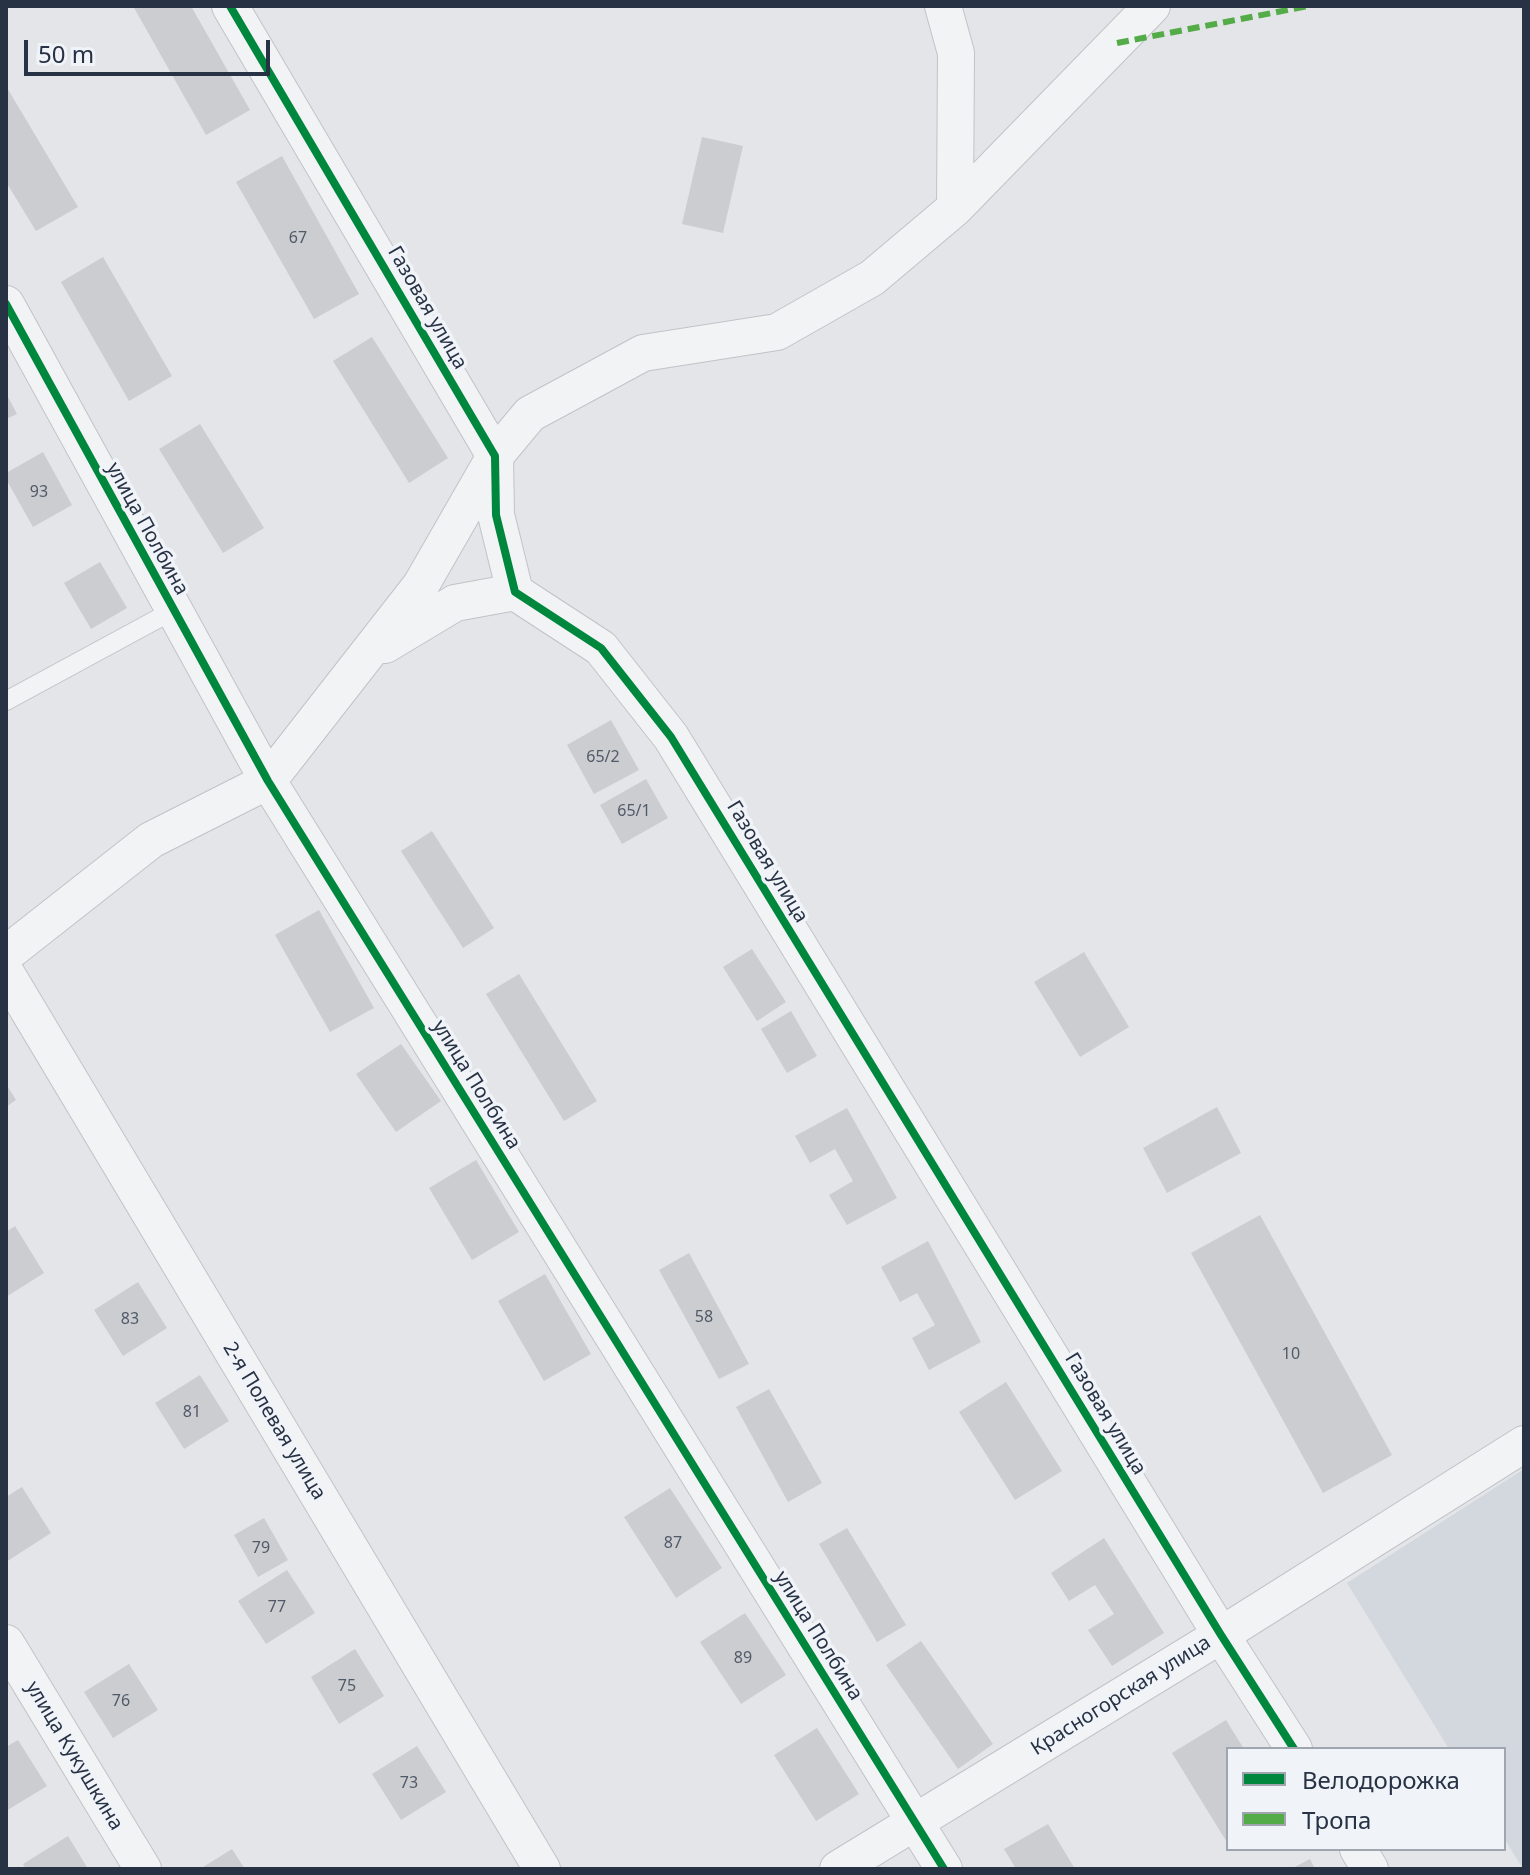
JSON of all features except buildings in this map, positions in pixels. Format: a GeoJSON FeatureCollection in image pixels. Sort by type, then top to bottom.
{"type":"FeatureCollection","features":[{"type":"Feature","properties":{"kind":"street","name":"Газовая улица"},"geometry":{"type":"LineString","coordinates":[[230,6],[495,456],[496,515],[515,592],[601,648],[671,737],[1293,1747]]}},
{"type":"Feature","properties":{"kind":"street"},"geometry":{"type":"LineString","coordinates":[[943,6],[956,53],[955,208]]}},
{"type":"Feature","properties":{"kind":"street"},"geometry":{"type":"LineString","coordinates":[[6,954],[151,840],[268,781],[421,585],[495,456],[530,414],[643,353],[777,332],[872,278],[955,208],[1152,6]]}},
{"type":"Feature","properties":{"kind":"street","name":"улица Полбина"},"geometry":{"type":"LineString","coordinates":[[6,304],[268,781],[944,1869]]}},
{"type":"Feature","properties":{"kind":"street"},"geometry":{"type":"LineString","coordinates":[[368,656],[455,603],[515,592]]}},
{"type":"Feature","properties":{"kind":"street","name":"2-я Полевая улица"},"geometry":{"type":"LineString","coordinates":[[6,973],[542,1869]]}},
{"type":"Feature","properties":{"kind":"street","name":"Красногорская улица"},"geometry":{"type":"LineString","coordinates":[[838,1869],[1221,1635],[1524,1444]]}},
{"type":"Feature","properties":{"kind":"street","name":"улица Кукушкина"},"geometry":{"type":"LineString","coordinates":[[6,1643],[143,1869]]}},
{"type":"Feature","properties":{"kind":"street"},"geometry":{"type":"LineString","coordinates":[[1359,1851],[1370,1869]]}},
{"type":"Feature","properties":{"kind":"lane"},"geometry":{"type":"LineString","coordinates":[[6,701],[174,610]]}},
{"type":"Feature","properties":{"kind":"shaded area"},"geometry":{"type":"Polygon","coordinates":[[[1524,1469],[1524,1869],[1506,1841],[1506,1747],[1448,1747],[1347,1583],[1524,1469]]]}},
{"type":"Feature","properties":{"kind":"marked path"},"geometry":{"type":"LineString","coordinates":[[1117,43],[1308,6]]}},
{"type":"Feature","properties":{"kind":"cycle path"},"geometry":{"type":"LineString","coordinates":[[230,6],[495,456],[496,515],[515,592],[601,648],[671,737],[1293,1747]]}},
{"type":"Feature","properties":{"kind":"cycle path"},"geometry":{"type":"LineString","coordinates":[[6,304],[268,781],[944,1869]]}}]}
